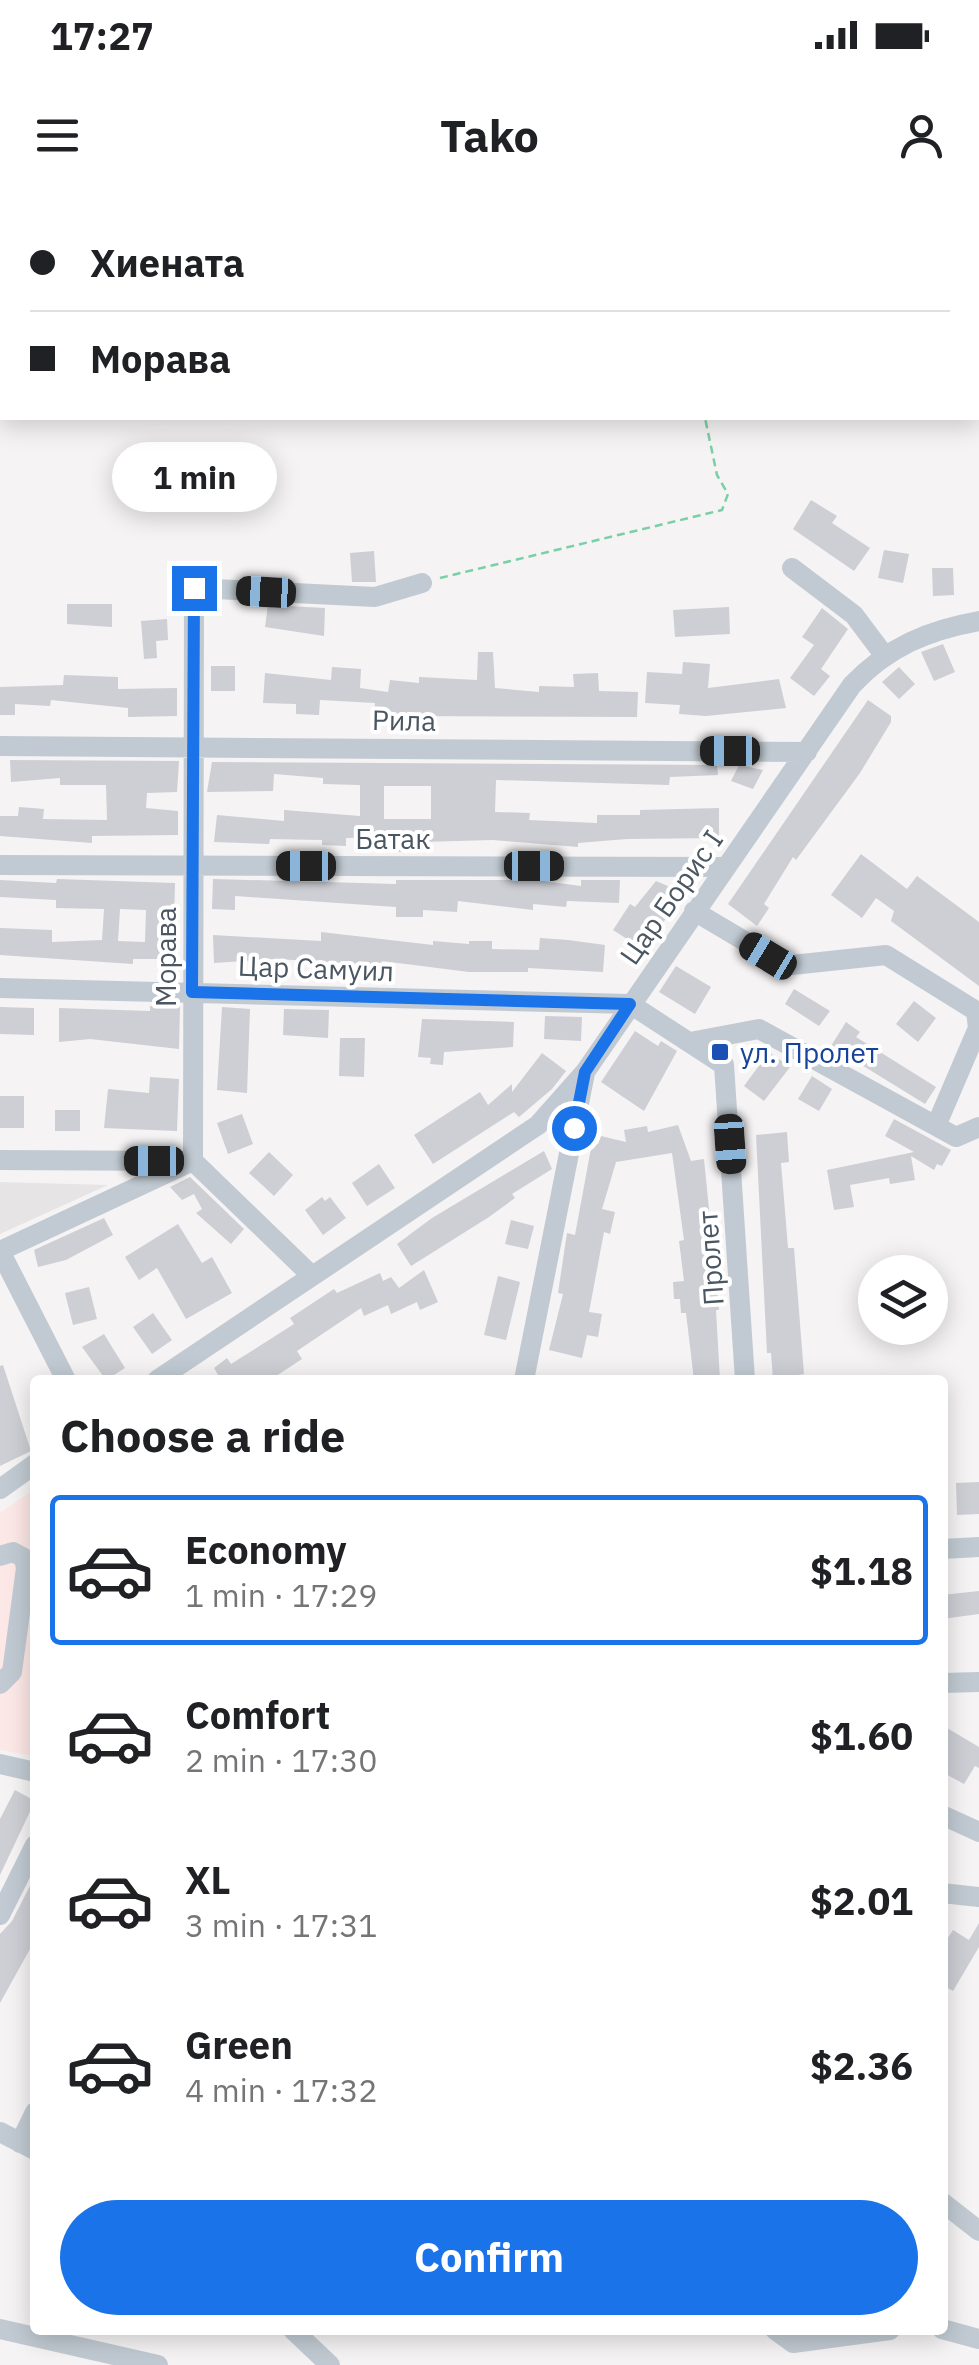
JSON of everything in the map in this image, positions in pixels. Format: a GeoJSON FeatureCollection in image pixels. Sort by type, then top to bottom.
{"type":"FeatureCollection","features":[{"type":"Feature","properties":{"kind":"street"},"geometry":{"type":"LineString","coordinates":[[792,568],[854,615],[884,655]]}},
{"type":"Feature","properties":{"kind":"street","name":"Морава"},"geometry":{"type":"LineString","coordinates":[[193,1161],[194,588],[375,597],[422,582]]}},
{"type":"Feature","properties":{"kind":"street","name":"Цар Борис I"},"geometry":{"type":"LineString","coordinates":[[164,1375],[538,1125],[585,1072],[852,685],[884,655],[927,633],[979,621]]}},
{"type":"Feature","properties":{"kind":"street","name":"Рила"},"geometry":{"type":"LineString","coordinates":[[0,746],[807,752]]}},
{"type":"Feature","properties":{"kind":"street","name":"Батак"},"geometry":{"type":"LineString","coordinates":[[0,865],[725,867]]}},
{"type":"Feature","properties":{"kind":"street"},"geometry":{"type":"LineString","coordinates":[[694,911],[768,956],[792,965],[886,955],[976,1011],[978,1028],[936,1126]]}},
{"type":"Feature","properties":{"kind":"street","name":"Цар Самуил"},"geometry":{"type":"LineString","coordinates":[[0,988],[630,1004]]}},
{"type":"Feature","properties":{"kind":"street","name":"Пролет"},"geometry":{"type":"LineString","coordinates":[[630,1004],[724,1064],[746,1375]]}},
{"type":"Feature","properties":{"kind":"street"},"geometry":{"type":"LineString","coordinates":[[690,1042],[759,1030],[936,1126],[979,1144]]}},
{"type":"Feature","properties":{"kind":"street"},"geometry":{"type":"LineString","coordinates":[[525,1375],[585,1072]]}},
{"type":"Feature","properties":{"kind":"street"},"geometry":{"type":"LineString","coordinates":[[956,1136],[979,1127]]}},
{"type":"Feature","properties":{"kind":"street"},"geometry":{"type":"LineString","coordinates":[[0,1160],[193,1161],[312,1276]]}},
{"type":"Feature","properties":{"kind":"street"},"geometry":{"type":"LineString","coordinates":[[63,1375],[0,1251],[193,1161]]}},
{"type":"Feature","properties":{"kind":"street"},"geometry":{"type":"LineString","coordinates":[[0,1489],[30,1468]]}},
{"type":"Feature","properties":{"kind":"street"},"geometry":{"type":"LineString","coordinates":[[6,1554],[30,1544]]}},
{"type":"Feature","properties":{"kind":"street"},"geometry":{"type":"LineString","coordinates":[[948,1549],[979,1547]]}},
{"type":"Feature","properties":{"kind":"street"},"geometry":{"type":"LineString","coordinates":[[0,1684],[12,1672],[26,1568],[24,1558],[6,1554]]}},
{"type":"Feature","properties":{"kind":"street"},"geometry":{"type":"LineString","coordinates":[[948,1683],[979,1682]]}},
{"type":"Feature","properties":{"kind":"street"},"geometry":{"type":"LineString","coordinates":[[0,1764],[30,1771]]}},
{"type":"Feature","properties":{"kind":"street"},"geometry":{"type":"LineString","coordinates":[[948,1818],[979,1832]]}},
{"type":"Feature","properties":{"kind":"street"},"geometry":{"type":"LineString","coordinates":[[0,1915],[30,1855]]}},
{"type":"Feature","properties":{"kind":"street"},"geometry":{"type":"LineString","coordinates":[[948,1894],[979,1897]]}},
{"type":"Feature","properties":{"kind":"street"},"geometry":{"type":"LineString","coordinates":[[0,2132],[28,2146]]}},
{"type":"Feature","properties":{"kind":"street"},"geometry":{"type":"LineString","coordinates":[[948,2207],[979,2231]]}},
{"type":"Feature","properties":{"kind":"street"},"geometry":{"type":"LineString","coordinates":[[0,2328],[158,2365]]}},
{"type":"Feature","properties":{"kind":"street"},"geometry":{"type":"LineString","coordinates":[[948,2331],[979,2339]]}},
{"type":"Feature","properties":{"kind":"street"},"geometry":{"type":"LineString","coordinates":[[298,2335],[330,2365]]}},
{"type":"Feature","properties":{"kind":"street"},"geometry":{"type":"LineString","coordinates":[[782,2335],[793,2343],[853,2335]]}},
{"type":"Feature","properties":{"kind":"path"},"geometry":{"type":"LineString","coordinates":[[422,582],[722,510],[728,494],[717,475],[705,420]]}},
{"type":"Feature","properties":{"kind":"shaded area"},"geometry":{"type":"Polygon","coordinates":[[[0,1182],[108,1185],[0,1234],[0,1182]]]}},
{"type":"Feature","properties":{"kind":"shaded area"},"geometry":{"type":"Polygon","coordinates":[[[30,1492],[30,1755],[0,1750],[0,1513],[30,1492]]]}},
{"type":"Feature","properties":{"kind":"building"},"geometry":{"type":"Polygon","coordinates":[[[811,500],[837,516],[832,523],[870,548],[854,571],[793,529],[811,500]]]}},
{"type":"Feature","properties":{"kind":"building"},"geometry":{"type":"Polygon","coordinates":[[[884,550],[909,554],[903,583],[878,578],[884,550]]]}},
{"type":"Feature","properties":{"kind":"building"},"geometry":{"type":"Polygon","coordinates":[[[374,551],[376,582],[352,582],[350,553],[374,551]]]}},
{"type":"Feature","properties":{"kind":"building"},"geometry":{"type":"Polygon","coordinates":[[[932,568],[953,568],[954,595],[933,596],[932,568]]]}},
{"type":"Feature","properties":{"kind":"building"},"geometry":{"type":"Polygon","coordinates":[[[67,604],[112,604],[112,627],[67,624],[67,604]]]}},
{"type":"Feature","properties":{"kind":"building"},"geometry":{"type":"Polygon","coordinates":[[[268,605],[325,608],[324,636],[265,627],[268,605]]]}},
{"type":"Feature","properties":{"kind":"building"},"geometry":{"type":"Polygon","coordinates":[[[729,607],[730,634],[675,637],[673,610],[729,607]]]}},
{"type":"Feature","properties":{"kind":"building"},"geometry":{"type":"Polygon","coordinates":[[[822,608],[848,629],[821,669],[830,676],[814,696],[790,678],[814,645],[802,637],[822,608]]]}},
{"type":"Feature","properties":{"kind":"building"},"geometry":{"type":"Polygon","coordinates":[[[167,619],[168,640],[156,641],[157,658],[144,659],[141,621],[167,619]]]}},
{"type":"Feature","properties":{"kind":"building"},"geometry":{"type":"Polygon","coordinates":[[[943,644],[955,672],[934,681],[921,652],[943,644]]]}},
{"type":"Feature","properties":{"kind":"building"},"geometry":{"type":"Polygon","coordinates":[[[478,652],[493,652],[495,688],[539,692],[539,686],[574,687],[573,674],[598,673],[599,691],[638,692],[637,717],[404,716],[374,712],[375,703],[320,700],[319,715],[296,714],[296,704],[263,703],[265,673],[331,680],[332,667],[361,669],[360,688],[388,692],[390,680],[477,680],[478,652]]]}},
{"type":"Feature","properties":{"kind":"building"},"geometry":{"type":"Polygon","coordinates":[[[683,662],[710,664],[708,688],[779,679],[786,708],[706,716],[679,714],[680,705],[645,703],[647,672],[682,674],[683,662]]]}},
{"type":"Feature","properties":{"kind":"building"},"geometry":{"type":"Polygon","coordinates":[[[211,666],[235,666],[235,691],[211,691],[211,666]]]}},
{"type":"Feature","properties":{"kind":"building"},"geometry":{"type":"Polygon","coordinates":[[[899,667],[915,684],[899,699],[882,682],[899,667]]]}},
{"type":"Feature","properties":{"kind":"building"},"geometry":{"type":"Polygon","coordinates":[[[64,675],[118,677],[118,689],[177,688],[177,716],[128,717],[128,708],[51,700],[50,706],[15,704],[15,715],[0,715],[0,687],[63,685],[64,675]]]}},
{"type":"Feature","properties":{"kind":"building"},"geometry":{"type":"Polygon","coordinates":[[[868,700],[891,716],[891,722],[860,773],[796,860],[793,857],[764,904],[769,908],[757,926],[728,904],[868,700]]]}},
{"type":"Feature","properties":{"kind":"building"},"geometry":{"type":"Polygon","coordinates":[[[10,760],[179,761],[177,792],[147,793],[146,808],[178,811],[178,835],[92,836],[92,843],[0,836],[0,816],[18,816],[19,807],[44,809],[43,819],[107,820],[106,785],[60,785],[60,778],[11,782],[10,760]]]}},
{"type":"Feature","properties":{"kind":"building"},"geometry":{"type":"Polygon","coordinates":[[[212,762],[717,765],[718,775],[670,777],[669,785],[496,780],[495,812],[530,813],[529,820],[597,823],[597,815],[719,808],[719,838],[627,839],[578,843],[578,847],[493,840],[419,842],[407,843],[407,852],[392,852],[392,837],[346,838],[346,846],[322,845],[322,840],[270,839],[269,844],[214,842],[217,815],[284,821],[284,810],[360,816],[360,785],[323,784],[323,778],[274,774],[273,791],[207,792],[212,762]],[[384,786],[384,819],[431,819],[431,786],[384,786]]]}},
{"type":"Feature","properties":{"kind":"building"},"geometry":{"type":"Polygon","coordinates":[[[739,765],[763,770],[753,789],[731,781],[739,765]]]}},
{"type":"Feature","properties":{"kind":"building"},"geometry":{"type":"Polygon","coordinates":[[[861,854],[907,889],[917,876],[979,922],[979,986],[891,921],[894,911],[876,898],[862,918],[831,895],[861,854]]]}},
{"type":"Feature","properties":{"kind":"building"},"geometry":{"type":"Polygon","coordinates":[[[57,879],[175,883],[173,959],[133,959],[133,964],[0,955],[0,928],[52,930],[52,942],[102,940],[104,909],[56,908],[56,900],[0,897],[0,880],[56,883],[57,879]],[[120,909],[118,941],[145,942],[146,910],[120,909]]]}},
{"type":"Feature","properties":{"kind":"building"},"geometry":{"type":"Polygon","coordinates":[[[213,879],[396,884],[396,880],[535,880],[581,886],[581,880],[620,880],[619,903],[567,901],[566,907],[533,904],[533,910],[458,901],[457,912],[423,910],[423,917],[396,917],[396,907],[235,896],[235,910],[212,909],[213,879]]]}},
{"type":"Feature","properties":{"kind":"building"},"geometry":{"type":"Polygon","coordinates":[[[656,881],[670,887],[675,881],[692,881],[644,950],[613,930],[630,904],[635,907],[656,881]]]}},
{"type":"Feature","properties":{"kind":"building"},"geometry":{"type":"Polygon","coordinates":[[[321,932],[433,945],[433,941],[492,941],[492,949],[539,950],[540,938],[605,945],[603,972],[528,968],[528,972],[469,972],[382,961],[381,965],[275,959],[214,963],[213,935],[321,941],[321,932]]]}},
{"type":"Feature","properties":{"kind":"building"},"geometry":{"type":"Polygon","coordinates":[[[676,966],[711,987],[695,1014],[659,992],[676,966]]]}},
{"type":"Feature","properties":{"kind":"building"},"geometry":{"type":"Polygon","coordinates":[[[794,989],[830,1011],[819,1026],[785,1004],[794,989]]]}},
{"type":"Feature","properties":{"kind":"building"},"geometry":{"type":"Polygon","coordinates":[[[914,1001],[936,1018],[918,1042],[896,1024],[914,1001]]]}},
{"type":"Feature","properties":{"kind":"building"},"geometry":{"type":"Polygon","coordinates":[[[150,1006],[180,1006],[179,1049],[90,1039],[59,1042],[59,1008],[150,1011],[150,1006]]]}},
{"type":"Feature","properties":{"kind":"building"},"geometry":{"type":"Polygon","coordinates":[[[0,1007],[34,1008],[34,1035],[0,1034],[0,1007]]]}},
{"type":"Feature","properties":{"kind":"building"},"geometry":{"type":"Polygon","coordinates":[[[222,1007],[250,1009],[247,1093],[217,1090],[222,1007]]]}},
{"type":"Feature","properties":{"kind":"building"},"geometry":{"type":"Polygon","coordinates":[[[284,1009],[329,1010],[328,1038],[283,1035],[284,1009]]]}},
{"type":"Feature","properties":{"kind":"building"},"geometry":{"type":"Polygon","coordinates":[[[545,1016],[582,1017],[581,1041],[544,1039],[545,1016]]]}},
{"type":"Feature","properties":{"kind":"building"},"geometry":{"type":"Polygon","coordinates":[[[422,1019],[514,1022],[513,1047],[444,1052],[443,1065],[430,1064],[431,1058],[418,1057],[422,1019]]]}},
{"type":"Feature","properties":{"kind":"building"},"geometry":{"type":"Polygon","coordinates":[[[846,1022],[860,1032],[856,1037],[936,1087],[925,1104],[831,1046],[846,1022]]]}},
{"type":"Feature","properties":{"kind":"building"},"geometry":{"type":"Polygon","coordinates":[[[635,1031],[658,1046],[661,1041],[677,1051],[644,1111],[601,1082],[635,1031]]]}},
{"type":"Feature","properties":{"kind":"building"},"geometry":{"type":"Polygon","coordinates":[[[340,1038],[365,1038],[364,1077],[339,1076],[340,1038]]]}},
{"type":"Feature","properties":{"kind":"building"},"geometry":{"type":"Polygon","coordinates":[[[769,1052],[790,1067],[764,1101],[744,1086],[769,1052]]]}},
{"type":"Feature","properties":{"kind":"building"},"geometry":{"type":"Polygon","coordinates":[[[542,1053],[566,1071],[552,1089],[519,1117],[514,1112],[433,1164],[414,1135],[480,1092],[488,1105],[512,1084],[512,1092],[542,1053]]]}},
{"type":"Feature","properties":{"kind":"building"},"geometry":{"type":"Polygon","coordinates":[[[812,1076],[832,1089],[819,1111],[798,1099],[812,1076]]]}},
{"type":"Feature","properties":{"kind":"building"},"geometry":{"type":"Polygon","coordinates":[[[150,1077],[179,1079],[177,1131],[104,1128],[108,1089],[149,1093],[150,1077]]]}},
{"type":"Feature","properties":{"kind":"building"},"geometry":{"type":"Polygon","coordinates":[[[0,1096],[24,1096],[24,1128],[0,1128],[0,1096]]]}},
{"type":"Feature","properties":{"kind":"building"},"geometry":{"type":"Polygon","coordinates":[[[55,1110],[80,1110],[80,1131],[55,1131],[55,1110]]]}},
{"type":"Feature","properties":{"kind":"building"},"geometry":{"type":"Polygon","coordinates":[[[242,1114],[253,1144],[228,1154],[217,1123],[242,1114]]]}},
{"type":"Feature","properties":{"kind":"building"},"geometry":{"type":"Polygon","coordinates":[[[894,1119],[951,1150],[942,1166],[937,1164],[934,1170],[911,1156],[915,1180],[890,1184],[889,1178],[850,1185],[854,1207],[834,1210],[827,1170],[914,1152],[885,1136],[894,1119]]]}},
{"type":"Feature","properties":{"kind":"building"},"geometry":{"type":"Polygon","coordinates":[[[678,1125],[691,1161],[704,1159],[719,1310],[720,1375],[693,1375],[686,1313],[681,1313],[680,1299],[674,1299],[673,1282],[684,1281],[679,1241],[684,1240],[672,1153],[616,1162],[602,1209],[615,1212],[610,1234],[604,1232],[589,1312],[602,1314],[598,1337],[587,1335],[582,1358],[549,1350],[563,1294],[558,1293],[567,1233],[575,1235],[592,1143],[598,1144],[601,1136],[626,1142],[624,1130],[647,1126],[648,1132],[678,1125]]]}},
{"type":"Feature","properties":{"kind":"building"},"geometry":{"type":"Polygon","coordinates":[[[787,1132],[789,1162],[781,1163],[788,1248],[794,1248],[804,1374],[773,1375],[771,1353],[767,1353],[756,1135],[787,1132]]]}},
{"type":"Feature","properties":{"kind":"building"},"geometry":{"type":"Polygon","coordinates":[[[544,1151],[552,1169],[512,1194],[515,1198],[489,1217],[411,1266],[397,1244],[432,1218],[544,1151]]]}},
{"type":"Feature","properties":{"kind":"building"},"geometry":{"type":"Polygon","coordinates":[[[269,1152],[293,1175],[274,1196],[249,1173],[269,1152]]]}},
{"type":"Feature","properties":{"kind":"building"},"geometry":{"type":"Polygon","coordinates":[[[379,1164],[395,1188],[367,1206],[352,1183],[379,1164]]]}},
{"type":"Feature","properties":{"kind":"building"},"geometry":{"type":"Polygon","coordinates":[[[190,1177],[244,1229],[231,1244],[196,1213],[202,1209],[194,1194],[182,1200],[170,1187],[190,1177]]]}},
{"type":"Feature","properties":{"kind":"building"},"geometry":{"type":"Polygon","coordinates":[[[322,1197],[325,1201],[330,1197],[346,1218],[323,1235],[305,1210],[322,1197]]]}},
{"type":"Feature","properties":{"kind":"building"},"geometry":{"type":"Polygon","coordinates":[[[104,1218],[113,1235],[66,1260],[38,1267],[34,1250],[104,1218]]]}},
{"type":"Feature","properties":{"kind":"building"},"geometry":{"type":"Polygon","coordinates":[[[511,1220],[534,1226],[528,1249],[505,1244],[511,1220]]]}},
{"type":"Feature","properties":{"kind":"building"},"geometry":{"type":"Polygon","coordinates":[[[178,1224],[202,1263],[212,1257],[232,1293],[186,1319],[157,1268],[139,1280],[125,1257],[178,1224]]]}},
{"type":"Feature","properties":{"kind":"building"},"geometry":{"type":"Polygon","coordinates":[[[424,1270],[438,1302],[420,1310],[417,1302],[391,1314],[388,1305],[364,1316],[361,1308],[297,1351],[302,1359],[278,1375],[218,1375],[214,1368],[227,1358],[231,1364],[294,1324],[290,1318],[334,1289],[337,1293],[380,1273],[383,1281],[391,1277],[399,1288],[424,1270]]]}},
{"type":"Feature","properties":{"kind":"building"},"geometry":{"type":"Polygon","coordinates":[[[498,1276],[520,1282],[506,1340],[484,1335],[498,1276]]]}},
{"type":"Feature","properties":{"kind":"building"},"geometry":{"type":"Polygon","coordinates":[[[89,1287],[97,1319],[73,1325],[65,1293],[89,1287]]]}},
{"type":"Feature","properties":{"kind":"building"},"geometry":{"type":"Polygon","coordinates":[[[153,1313],[172,1340],[152,1354],[133,1327],[153,1313]]]}},
{"type":"Feature","properties":{"kind":"building"},"geometry":{"type":"Polygon","coordinates":[[[104,1334],[125,1368],[114,1375],[102,1375],[82,1347],[104,1334]]]}},
{"type":"Feature","properties":{"kind":"building"},"geometry":{"type":"Polygon","coordinates":[[[3,1365],[30,1451],[0,1466],[3,1365]]]}},
{"type":"Feature","properties":{"kind":"building"},"geometry":{"type":"Polygon","coordinates":[[[979,1482],[979,1514],[957,1515],[956,1483],[979,1482]]]}},
{"type":"Feature","properties":{"kind":"building"},"geometry":{"type":"Polygon","coordinates":[[[979,1591],[979,1614],[948,1618],[948,1594],[979,1591]]]}},
{"type":"Feature","properties":{"kind":"building"},"geometry":{"type":"Polygon","coordinates":[[[948,1729],[979,1747],[979,1768],[975,1766],[964,1784],[948,1775],[948,1729]]]}},
{"type":"Feature","properties":{"kind":"building"},"geometry":{"type":"Polygon","coordinates":[[[15,1790],[30,1798],[30,1812],[0,1875],[0,1819],[15,1790]]]}},
{"type":"Feature","properties":{"kind":"building"},"geometry":{"type":"Polygon","coordinates":[[[30,1886],[30,1949],[0,2003],[0,1934],[12,1921],[30,1886]]]}},
{"type":"Feature","properties":{"kind":"building"},"geometry":{"type":"Polygon","coordinates":[[[979,1923],[979,1947],[953,1991],[948,1988],[948,1938],[953,1930],[969,1940],[979,1923]]]}},
{"type":"Feature","properties":{"kind":"place","name":"ул. Пролет"},"geometry":{"type":"Point","coordinates":[720,1052]}},
{"type":"Feature","properties":{"kind":"route"},"geometry":{"type":"LineString","coordinates":[[194,588],[192,992],[630,1004],[585,1072],[574,1128]]}}]}
